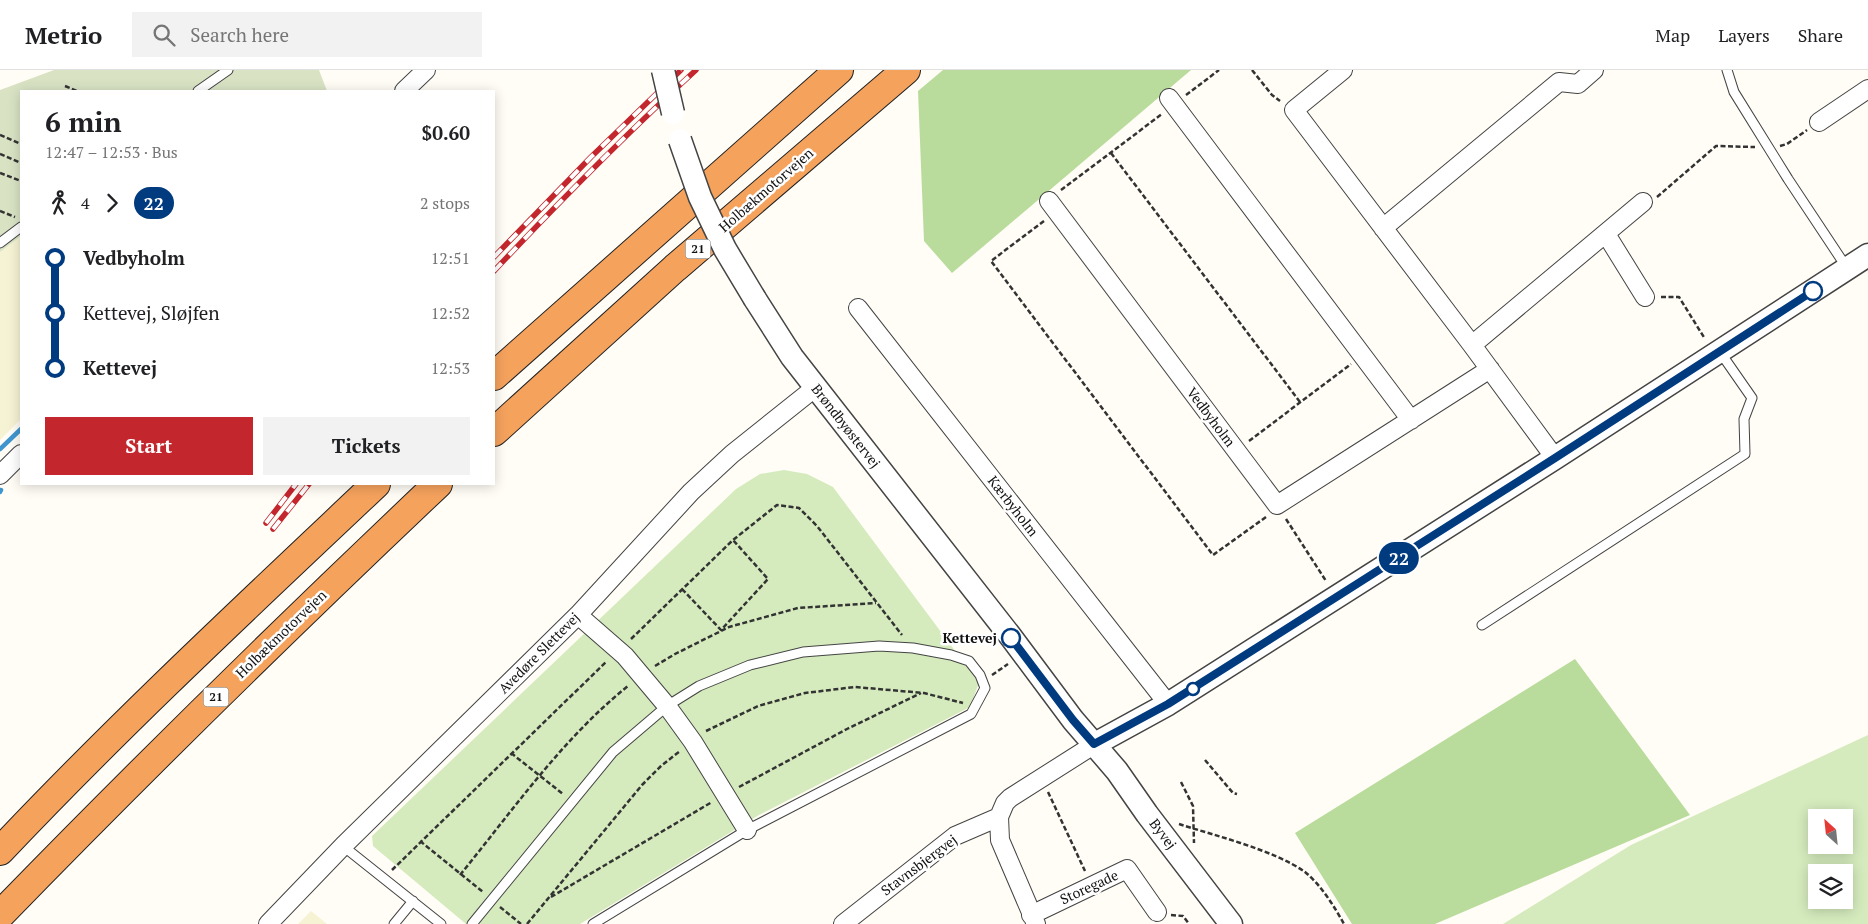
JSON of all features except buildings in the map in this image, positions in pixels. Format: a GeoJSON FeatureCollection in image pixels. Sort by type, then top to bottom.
{"type":"FeatureCollection","features":[{"type":"Feature","properties":{"kind":"highway"},"geometry":{"type":"LineString","coordinates":[[495,375],[839,70]]}},
{"type":"Feature","properties":{"kind":"highway","name":"Holbækmotorvejen"},"geometry":{"type":"LineString","coordinates":[[495,431],[675,268],[906,70]]}},
{"type":"Feature","properties":{"kind":"highway"},"geometry":{"type":"LineString","coordinates":[[0,852],[38,812],[248,605],[375,485]]}},
{"type":"Feature","properties":{"kind":"highway","name":"Holbækmotorvejen"},"geometry":{"type":"LineString","coordinates":[[0,915],[272,642],[437,485]]}},
{"type":"Feature","properties":{"kind":"street"},"geometry":{"type":"LineString","coordinates":[[405,90],[426,70]]}},
{"type":"Feature","properties":{"kind":"street","name":"Brøndbyøstervej"},"geometry":{"type":"LineString","coordinates":[[663,70],[680,140],[700,197],[725,249],[792,357],[1024,654],[1073,720],[1094,744]]}},
{"type":"Feature","properties":{"kind":"street"},"geometry":{"type":"LineString","coordinates":[[1343,70],[1294,110],[1555,458]]}},
{"type":"Feature","properties":{"kind":"street"},"geometry":{"type":"LineString","coordinates":[[1383,228],[1559,82],[1578,84],[1594,70]]}},
{"type":"Feature","properties":{"kind":"street"},"geometry":{"type":"LineString","coordinates":[[1819,122],[1868,89]]}},
{"type":"Feature","properties":{"kind":"street"},"geometry":{"type":"LineString","coordinates":[[1172,101],[1411,420]]}},
{"type":"Feature","properties":{"kind":"street"},"geometry":{"type":"LineString","coordinates":[[1472,345],[1643,202]]}},
{"type":"Feature","properties":{"kind":"street","name":"Vedbyholm"},"geometry":{"type":"LineString","coordinates":[[1053,206],[1277,505]]}},
{"type":"Feature","properties":{"kind":"street"},"geometry":{"type":"LineString","coordinates":[[1606,234],[1645,297]]}},
{"type":"Feature","properties":{"kind":"street"},"geometry":{"type":"LineString","coordinates":[[999,817],[1002,808],[1010,798],[1094,744],[1168,704],[1336,598],[1868,255]]}},
{"type":"Feature","properties":{"kind":"street","name":"Kærbyholm"},"geometry":{"type":"LineString","coordinates":[[858,308],[1168,704]]}},
{"type":"Feature","properties":{"kind":"street"},"geometry":{"type":"LineString","coordinates":[[1277,505],[1490,369]]}},
{"type":"Feature","properties":{"kind":"street","name":"Avedøre Slettevej"},"geometry":{"type":"LineString","coordinates":[[268,924],[343,846],[578,615],[691,492],[732,454],[816,387]]}},
{"type":"Feature","properties":{"kind":"street"},"geometry":{"type":"LineString","coordinates":[[0,475],[20,455]]}},
{"type":"Feature","properties":{"kind":"street"},"geometry":{"type":"LineString","coordinates":[[578,615],[619,650],[667,706],[747,830]]}},
{"type":"Feature","properties":{"kind":"street","name":"Byvej"},"geometry":{"type":"LineString","coordinates":[[1094,744],[1117,771],[1147,814],[1231,924]]}},
{"type":"Feature","properties":{"kind":"street","name":"Storegade"},"geometry":{"type":"LineString","coordinates":[[999,817],[1000,840],[1033,919],[1127,869],[1157,912]]}},
{"type":"Feature","properties":{"kind":"street","name":"Stavnsbjergvej"},"geometry":{"type":"LineString","coordinates":[[843,924],[955,836],[999,817]]}},
{"type":"Feature","properties":{"kind":"lane"},"geometry":{"type":"LineString","coordinates":[[200,90],[228,70]]}},
{"type":"Feature","properties":{"kind":"lane"},"geometry":{"type":"LineString","coordinates":[[1727,70],[1734,92],[1847,269]]}},
{"type":"Feature","properties":{"kind":"lane"},"geometry":{"type":"LineString","coordinates":[[0,243],[20,228]]}},
{"type":"Feature","properties":{"kind":"lane"},"geometry":{"type":"LineString","coordinates":[[1482,624],[1745,454],[1744,419],[1752,398],[1717,353]]}},
{"type":"Feature","properties":{"kind":"lane"},"geometry":{"type":"LineString","coordinates":[[472,924],[613,752],[667,706],[699,686],[750,665],[803,652],[879,646],[913,648],[951,655],[969,661],[980,675],[984,688],[972,714],[747,830],[593,924]]}},
{"type":"Feature","properties":{"kind":"lane"},"geometry":{"type":"LineString","coordinates":[[343,846],[441,924]]}},
{"type":"Feature","properties":{"kind":"lane"},"geometry":{"type":"LineString","coordinates":[[394,924],[413,901]]}},
{"type":"Feature","properties":{"kind":"path"},"geometry":{"type":"LineString","coordinates":[[1219,70],[1172,101],[991,260],[1213,555],[1271,514],[1277,505],[1336,598]]}},
{"type":"Feature","properties":{"kind":"path"},"geometry":{"type":"LineString","coordinates":[[1252,70],[1272,95],[1294,110]]}},
{"type":"Feature","properties":{"kind":"path"},"geometry":{"type":"LineString","coordinates":[[65,86],[75,90]]}},
{"type":"Feature","properties":{"kind":"path"},"geometry":{"type":"LineString","coordinates":[[1643,202],[1656,197],[1716,146],[1747,146],[1771,149],[1787,144],[1819,122]]}},
{"type":"Feature","properties":{"kind":"path"},"geometry":{"type":"LineString","coordinates":[[0,135],[20,144]]}},
{"type":"Feature","properties":{"kind":"path"},"geometry":{"type":"LineString","coordinates":[[1111,153],[1300,402]]}},
{"type":"Feature","properties":{"kind":"path"},"geometry":{"type":"LineString","coordinates":[[0,154],[20,163]]}},
{"type":"Feature","properties":{"kind":"path"},"geometry":{"type":"LineString","coordinates":[[0,172],[20,181]]}},
{"type":"Feature","properties":{"kind":"path"},"geometry":{"type":"LineString","coordinates":[[0,211],[20,220]]}},
{"type":"Feature","properties":{"kind":"path"},"geometry":{"type":"LineString","coordinates":[[1645,297],[1679,297],[1717,353]]}},
{"type":"Feature","properties":{"kind":"path"},"geometry":{"type":"LineString","coordinates":[[1236,451],[1362,355]]}},
{"type":"Feature","properties":{"kind":"path"},"geometry":{"type":"LineString","coordinates":[[385,880],[395,865],[733,540],[778,505],[799,508],[817,526],[913,648]]}},
{"type":"Feature","properties":{"kind":"path"},"geometry":{"type":"LineString","coordinates":[[682,589],[721,630],[768,579],[733,540]]}},
{"type":"Feature","properties":{"kind":"path"},"geometry":{"type":"LineString","coordinates":[[982,682],[1024,654]]}},
{"type":"Feature","properties":{"kind":"path"},"geometry":{"type":"LineString","coordinates":[[527,924],[642,785],[704,732],[758,706],[816,691],[855,687],[912,691],[941,696],[975,706]]}},
{"type":"Feature","properties":{"kind":"path"},"geometry":{"type":"LineString","coordinates":[[511,753],[572,802]]}},
{"type":"Feature","properties":{"kind":"path"},"geometry":{"type":"LineString","coordinates":[[1205,760],[1233,793],[1238,794]]}},
{"type":"Feature","properties":{"kind":"path"},"geometry":{"type":"LineString","coordinates":[[1042,778],[1092,886]]}},
{"type":"Feature","properties":{"kind":"path"},"geometry":{"type":"LineString","coordinates":[[1181,782],[1193,806],[1194,845]]}},
{"type":"Feature","properties":{"kind":"path"},"geometry":{"type":"LineString","coordinates":[[1147,814],[1262,851],[1284,860],[1315,881],[1344,924]]}},
{"type":"Feature","properties":{"kind":"path"},"geometry":{"type":"LineString","coordinates":[[420,841],[521,924]]}},
{"type":"Feature","properties":{"kind":"path"},"geometry":{"type":"LineString","coordinates":[[1157,912],[1183,916],[1189,924]]}},
{"type":"Feature","properties":{"kind":"shaded area"},"geometry":{"type":"Polygon","coordinates":[[[20,237],[20,420],[0,440],[0,252],[20,237]]]}},
{"type":"Feature","properties":{"kind":"shaded area"},"geometry":{"type":"Polygon","coordinates":[[[311,911],[327,924],[298,924],[311,911]]]}},
{"type":"Feature","properties":{"kind":"green space"},"geometry":{"type":"Polygon","coordinates":[[[54,70],[319,70],[327,90],[20,90],[20,237],[0,252],[0,90],[54,70]]]}},
{"type":"Feature","properties":{"kind":"green space"},"geometry":{"type":"Polygon","coordinates":[[[943,70],[1191,70],[952,273],[924,241],[918,91],[943,70]]]}},
{"type":"Feature","properties":{"kind":"green space"},"geometry":{"type":"Polygon","coordinates":[[[784,470],[807,474],[833,487],[979,683],[970,707],[759,815],[580,924],[466,924],[373,846],[372,836],[736,489],[760,474],[784,470]]]}},
{"type":"Feature","properties":{"kind":"green space"},"geometry":{"type":"Polygon","coordinates":[[[1575,659],[1690,815],[1435,924],[1352,924],[1295,833],[1575,659]]]}},
{"type":"Feature","properties":{"kind":"green space"},"geometry":{"type":"Polygon","coordinates":[[[1868,735],[1868,924],[1503,924],[1631,845],[1868,735]]]}},
{"type":"Feature","properties":{"kind":"waterway"},"geometry":{"type":"LineString","coordinates":[[0,449],[20,430]]}},
{"type":"Feature","properties":{"kind":"railway"},"geometry":{"type":"LineString","coordinates":[[495,256],[591,157],[681,70]]}},
{"type":"Feature","properties":{"kind":"railway"},"geometry":{"type":"LineString","coordinates":[[495,270],[593,169],[696,70]]}},
{"type":"Feature","properties":{"kind":"railway"},"geometry":{"type":"LineString","coordinates":[[266,523],[295,485]]}},
{"type":"Feature","properties":{"kind":"railway"},"geometry":{"type":"LineString","coordinates":[[273,529],[308,485]]}},
{"type":"Feature","properties":{"kind":"bus line","name":"22"},"geometry":{"type":"LineString","coordinates":[[1011,638],[1073,720],[1094,744],[1168,704],[1555,458],[1813,291]]}},
{"type":"Feature","properties":{"kind":"place","name":"Kettevej"},"geometry":{"type":"Point","coordinates":[1011,638]}}]}
